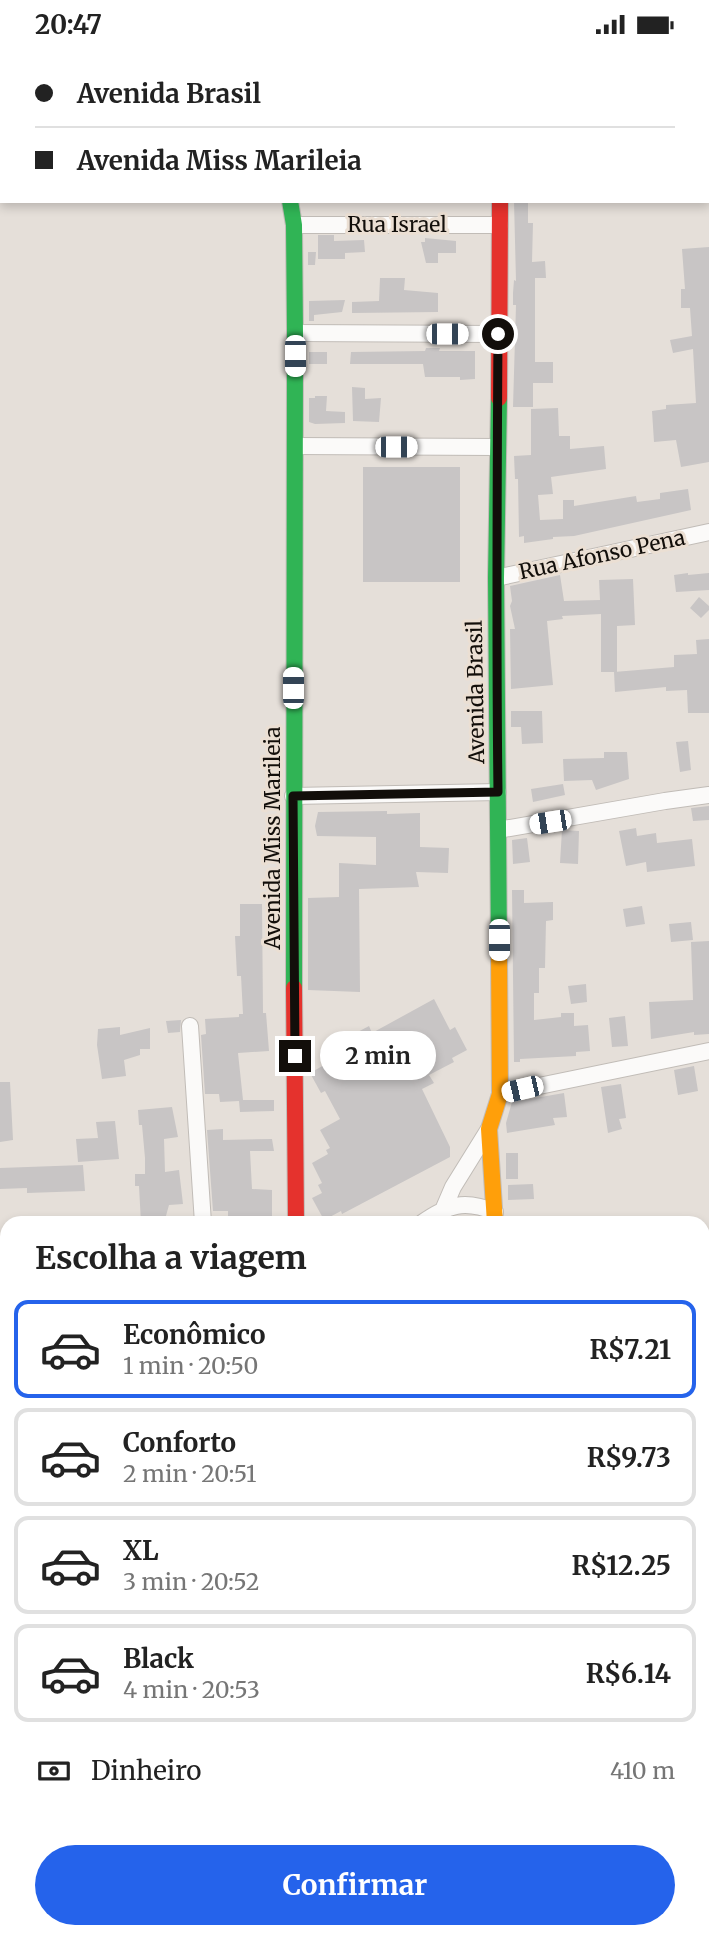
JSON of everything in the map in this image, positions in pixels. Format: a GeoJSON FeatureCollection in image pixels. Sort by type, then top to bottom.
{"type":"FeatureCollection","features":[{"type":"Feature","properties":{"kind":"street","name":"Avenida Miss Marileia"},"geometry":{"type":"LineString","coordinates":[[290,203],[294,225],[295,333],[293,796],[296,1216]]}},
{"type":"Feature","properties":{"kind":"street","name":"Avenida Brasil"},"geometry":{"type":"LineString","coordinates":[[495,1216],[489,1129],[500,1094],[496,578],[500,203]]}},
{"type":"Feature","properties":{"kind":"street","name":"Rua Israel"},"geometry":{"type":"LineString","coordinates":[[294,225],[500,225]]}},
{"type":"Feature","properties":{"kind":"street"},"geometry":{"type":"LineString","coordinates":[[295,333],[498,334]]}},
{"type":"Feature","properties":{"kind":"street"},"geometry":{"type":"LineString","coordinates":[[295,446],[497,447]]}},
{"type":"Feature","properties":{"kind":"street","name":"Rua Afonso Pena"},"geometry":{"type":"LineString","coordinates":[[496,578],[709,532]]}},
{"type":"Feature","properties":{"kind":"street"},"geometry":{"type":"LineString","coordinates":[[293,796],[498,792]]}},
{"type":"Feature","properties":{"kind":"street"},"geometry":{"type":"LineString","coordinates":[[498,830],[709,795]]}},
{"type":"Feature","properties":{"kind":"street"},"geometry":{"type":"LineString","coordinates":[[190,1026],[203,1216]]}},
{"type":"Feature","properties":{"kind":"street"},"geometry":{"type":"LineString","coordinates":[[500,1094],[709,1051]]}},
{"type":"Feature","properties":{"kind":"street"},"geometry":{"type":"LineString","coordinates":[[444,1208],[453,1187],[489,1129]]}},
{"type":"Feature","properties":{"kind":"street"},"geometry":{"type":"LineString","coordinates":[[432,1216],[444,1208],[461,1205],[476,1206],[492,1216]]}},
{"type":"Feature","properties":{"kind":"building"},"geometry":{"type":"Polygon","coordinates":[[[514,203],[528,203],[528,223],[533,223],[532,262],[545,261],[546,278],[535,278],[535,362],[553,362],[553,383],[533,383],[533,407],[513,407],[516,305],[513,305],[514,280],[516,281],[514,203]]]}},
{"type":"Feature","properties":{"kind":"building"},"geometry":{"type":"Polygon","coordinates":[[[318,235],[334,235],[334,241],[364,240],[365,252],[345,253],[345,259],[318,259],[318,235]]]}},
{"type":"Feature","properties":{"kind":"building"},"geometry":{"type":"Polygon","coordinates":[[[425,238],[456,241],[456,253],[438,253],[438,263],[426,263],[421,242],[425,242],[425,238]]]}},
{"type":"Feature","properties":{"kind":"building"},"geometry":{"type":"Polygon","coordinates":[[[709,247],[709,462],[681,467],[676,440],[654,442],[652,411],[666,409],[666,405],[696,403],[693,349],[673,353],[670,340],[692,336],[690,308],[681,308],[681,289],[685,289],[682,249],[709,247]]]}},
{"type":"Feature","properties":{"kind":"building"},"geometry":{"type":"Polygon","coordinates":[[[308,252],[316,252],[315,265],[308,265],[308,252]]]}},
{"type":"Feature","properties":{"kind":"building"},"geometry":{"type":"Polygon","coordinates":[[[380,278],[405,278],[404,290],[438,293],[438,312],[352,313],[352,302],[379,301],[380,278]]]}},
{"type":"Feature","properties":{"kind":"building"},"geometry":{"type":"Polygon","coordinates":[[[345,300],[342,312],[314,315],[314,321],[309,321],[309,301],[345,300]]]}},
{"type":"Feature","properties":{"kind":"building"},"geometry":{"type":"Polygon","coordinates":[[[426,348],[440,348],[439,351],[475,351],[475,379],[425,377],[423,364],[350,364],[351,352],[425,351],[426,348]]]}},
{"type":"Feature","properties":{"kind":"building"},"geometry":{"type":"Polygon","coordinates":[[[309,352],[327,352],[327,364],[309,364],[309,352]]]}},
{"type":"Feature","properties":{"kind":"building"},"geometry":{"type":"Polygon","coordinates":[[[352,387],[365,388],[365,399],[381,398],[379,422],[353,421],[352,387]]]}},
{"type":"Feature","properties":{"kind":"building"},"geometry":{"type":"Polygon","coordinates":[[[327,396],[326,411],[345,412],[345,423],[309,422],[309,398],[327,396]]]}},
{"type":"Feature","properties":{"kind":"building"},"geometry":{"type":"Polygon","coordinates":[[[558,408],[559,436],[570,436],[570,449],[604,446],[606,469],[551,477],[553,494],[538,495],[540,520],[563,519],[563,500],[574,500],[574,506],[636,496],[637,502],[660,499],[660,493],[688,489],[691,510],[574,536],[524,543],[524,536],[519,537],[518,479],[515,479],[514,456],[531,455],[531,409],[558,408]]]}},
{"type":"Feature","properties":{"kind":"building"},"geometry":{"type":"Polygon","coordinates":[[[363,467],[460,467],[460,582],[363,582],[363,467]]]}},
{"type":"Feature","properties":{"kind":"building"},"geometry":{"type":"Polygon","coordinates":[[[709,573],[709,590],[676,592],[674,575],[709,573]]]}},
{"type":"Feature","properties":{"kind":"building"},"geometry":{"type":"Polygon","coordinates":[[[560,575],[564,601],[600,600],[599,580],[633,579],[635,625],[617,626],[617,672],[601,672],[601,614],[562,616],[563,619],[547,621],[553,685],[511,689],[510,629],[515,629],[510,606],[510,586],[560,575]]]}},
{"type":"Feature","properties":{"kind":"building"},"geometry":{"type":"Polygon","coordinates":[[[699,597],[709,606],[709,610],[701,618],[690,608],[699,597]]]}},
{"type":"Feature","properties":{"kind":"building"},"geometry":{"type":"Polygon","coordinates":[[[709,639],[709,713],[688,713],[687,690],[666,691],[666,687],[615,692],[614,672],[674,667],[674,655],[697,654],[696,640],[709,639]]]}},
{"type":"Feature","properties":{"kind":"building"},"geometry":{"type":"Polygon","coordinates":[[[511,711],[542,711],[543,743],[522,744],[521,727],[511,727],[511,711]]]}},
{"type":"Feature","properties":{"kind":"building"},"geometry":{"type":"Polygon","coordinates":[[[688,741],[691,770],[680,772],[676,742],[688,741]]]}},
{"type":"Feature","properties":{"kind":"building"},"geometry":{"type":"Polygon","coordinates":[[[604,752],[627,752],[629,779],[596,790],[592,780],[564,781],[563,759],[604,758],[604,752]]]}},
{"type":"Feature","properties":{"kind":"building"},"geometry":{"type":"Polygon","coordinates":[[[563,784],[565,795],[533,802],[531,789],[563,784]]]}},
{"type":"Feature","properties":{"kind":"building"},"geometry":{"type":"Polygon","coordinates":[[[709,806],[709,820],[693,821],[691,808],[709,806]]]}},
{"type":"Feature","properties":{"kind":"building"},"geometry":{"type":"Polygon","coordinates":[[[387,811],[387,814],[420,813],[420,847],[449,848],[448,873],[416,872],[419,887],[359,889],[360,992],[308,990],[308,898],[339,897],[339,863],[376,865],[376,837],[317,836],[315,826],[318,812],[387,811]]]}},
{"type":"Feature","properties":{"kind":"building"},"geometry":{"type":"Polygon","coordinates":[[[636,828],[637,836],[656,833],[657,843],[692,839],[695,866],[647,872],[646,862],[626,866],[619,831],[636,828]]]}},
{"type":"Feature","properties":{"kind":"building"},"geometry":{"type":"Polygon","coordinates":[[[562,830],[579,831],[578,864],[560,863],[562,830]]]}},
{"type":"Feature","properties":{"kind":"building"},"geometry":{"type":"Polygon","coordinates":[[[527,838],[530,862],[513,864],[512,840],[527,838]]]}},
{"type":"Feature","properties":{"kind":"building"},"geometry":{"type":"Polygon","coordinates":[[[512,890],[524,890],[524,903],[553,902],[553,920],[546,921],[545,968],[539,968],[539,993],[534,993],[534,1020],[561,1017],[561,1013],[574,1013],[574,1026],[588,1025],[590,1051],[576,1052],[576,1056],[520,1059],[520,1062],[514,1062],[512,890]]]}},
{"type":"Feature","properties":{"kind":"building"},"geometry":{"type":"Polygon","coordinates":[[[240,904],[262,904],[263,1013],[266,1013],[269,1051],[238,1053],[243,1100],[274,1100],[274,1111],[240,1112],[239,1101],[220,1102],[219,1094],[205,1094],[201,1035],[206,1034],[205,1019],[239,1017],[239,1014],[243,1014],[235,936],[240,936],[240,904]]]}},
{"type":"Feature","properties":{"kind":"building"},"geometry":{"type":"Polygon","coordinates":[[[642,906],[645,924],[626,927],[623,909],[642,906]]]}},
{"type":"Feature","properties":{"kind":"building"},"geometry":{"type":"Polygon","coordinates":[[[691,922],[693,940],[671,942],[669,924],[691,922]]]}},
{"type":"Feature","properties":{"kind":"building"},"geometry":{"type":"Polygon","coordinates":[[[709,941],[709,1034],[694,1035],[694,1032],[651,1039],[649,1002],[693,1000],[691,942],[709,941]]]}},
{"type":"Feature","properties":{"kind":"building"},"geometry":{"type":"Polygon","coordinates":[[[586,984],[587,1002],[571,1004],[568,986],[586,984]]]}},
{"type":"Feature","properties":{"kind":"building"},"geometry":{"type":"Polygon","coordinates":[[[434,999],[450,1030],[455,1027],[467,1050],[452,1058],[454,1062],[429,1075],[434,1083],[422,1089],[450,1147],[450,1157],[342,1214],[341,1211],[332,1216],[322,1216],[312,1198],[322,1193],[318,1185],[322,1183],[312,1163],[328,1154],[326,1150],[330,1148],[320,1130],[340,1119],[325,1091],[321,1093],[310,1073],[326,1064],[320,1052],[369,1026],[372,1033],[434,999]]]}},
{"type":"Feature","properties":{"kind":"building"},"geometry":{"type":"Polygon","coordinates":[[[625,1016],[628,1046],[612,1047],[609,1018],[625,1016]]]}},
{"type":"Feature","properties":{"kind":"building"},"geometry":{"type":"Polygon","coordinates":[[[181,1020],[180,1032],[168,1033],[166,1021],[181,1020]]]}},
{"type":"Feature","properties":{"kind":"building"},"geometry":{"type":"Polygon","coordinates":[[[120,1027],[120,1035],[150,1028],[150,1049],[140,1049],[140,1055],[124,1060],[126,1076],[102,1079],[97,1045],[98,1029],[120,1027]]]}},
{"type":"Feature","properties":{"kind":"building"},"geometry":{"type":"Polygon","coordinates":[[[694,1066],[698,1091],[678,1095],[674,1070],[694,1066]]]}},
{"type":"Feature","properties":{"kind":"building"},"geometry":{"type":"Polygon","coordinates":[[[0,1082],[10,1082],[13,1140],[0,1142],[0,1082]]]}},
{"type":"Feature","properties":{"kind":"building"},"geometry":{"type":"Polygon","coordinates":[[[621,1084],[626,1118],[619,1119],[622,1129],[608,1133],[601,1087],[621,1084]]]}},
{"type":"Feature","properties":{"kind":"building"},"geometry":{"type":"Polygon","coordinates":[[[564,1093],[567,1117],[553,1118],[555,1125],[507,1133],[506,1123],[512,1102],[564,1093]]]}},
{"type":"Feature","properties":{"kind":"building"},"geometry":{"type":"Polygon","coordinates":[[[172,1107],[178,1137],[164,1139],[165,1172],[179,1170],[183,1204],[169,1205],[166,1216],[141,1216],[139,1186],[135,1186],[135,1174],[145,1174],[145,1158],[138,1110],[172,1107]]]}},
{"type":"Feature","properties":{"kind":"building"},"geometry":{"type":"Polygon","coordinates":[[[115,1121],[119,1159],[78,1162],[76,1139],[98,1138],[96,1122],[115,1121]]]}},
{"type":"Feature","properties":{"kind":"building"},"geometry":{"type":"Polygon","coordinates":[[[223,1129],[223,1140],[272,1139],[274,1151],[250,1151],[252,1189],[272,1190],[272,1216],[228,1216],[228,1211],[213,1211],[207,1130],[223,1129]]]}},
{"type":"Feature","properties":{"kind":"building"},"geometry":{"type":"Polygon","coordinates":[[[506,1153],[518,1153],[518,1179],[506,1179],[506,1153]]]}},
{"type":"Feature","properties":{"kind":"building"},"geometry":{"type":"Polygon","coordinates":[[[83,1165],[85,1191],[27,1193],[27,1188],[0,1189],[0,1168],[83,1165]]]}},
{"type":"Feature","properties":{"kind":"building"},"geometry":{"type":"Polygon","coordinates":[[[533,1184],[534,1199],[508,1200],[508,1185],[533,1184]]]}},
{"type":"Feature","properties":{"kind":"traffic: fast"},"geometry":{"type":"LineString","coordinates":[[290,203],[294,225],[295,333],[294,988]]}},
{"type":"Feature","properties":{"kind":"traffic: fast"},"geometry":{"type":"LineString","coordinates":[[499,398],[496,578],[499,951]]}},
{"type":"Feature","properties":{"kind":"traffic: slow"},"geometry":{"type":"LineString","coordinates":[[495,1216],[489,1129],[500,1094],[499,951]]}},
{"type":"Feature","properties":{"kind":"traffic: jam"},"geometry":{"type":"LineString","coordinates":[[499,398],[500,203]]}},
{"type":"Feature","properties":{"kind":"traffic: jam"},"geometry":{"type":"LineString","coordinates":[[294,988],[296,1216]]}},
{"type":"Feature","properties":{"kind":"route"},"geometry":{"type":"LineString","coordinates":[[295,1056],[293,796],[498,792],[498,334]]}}]}
